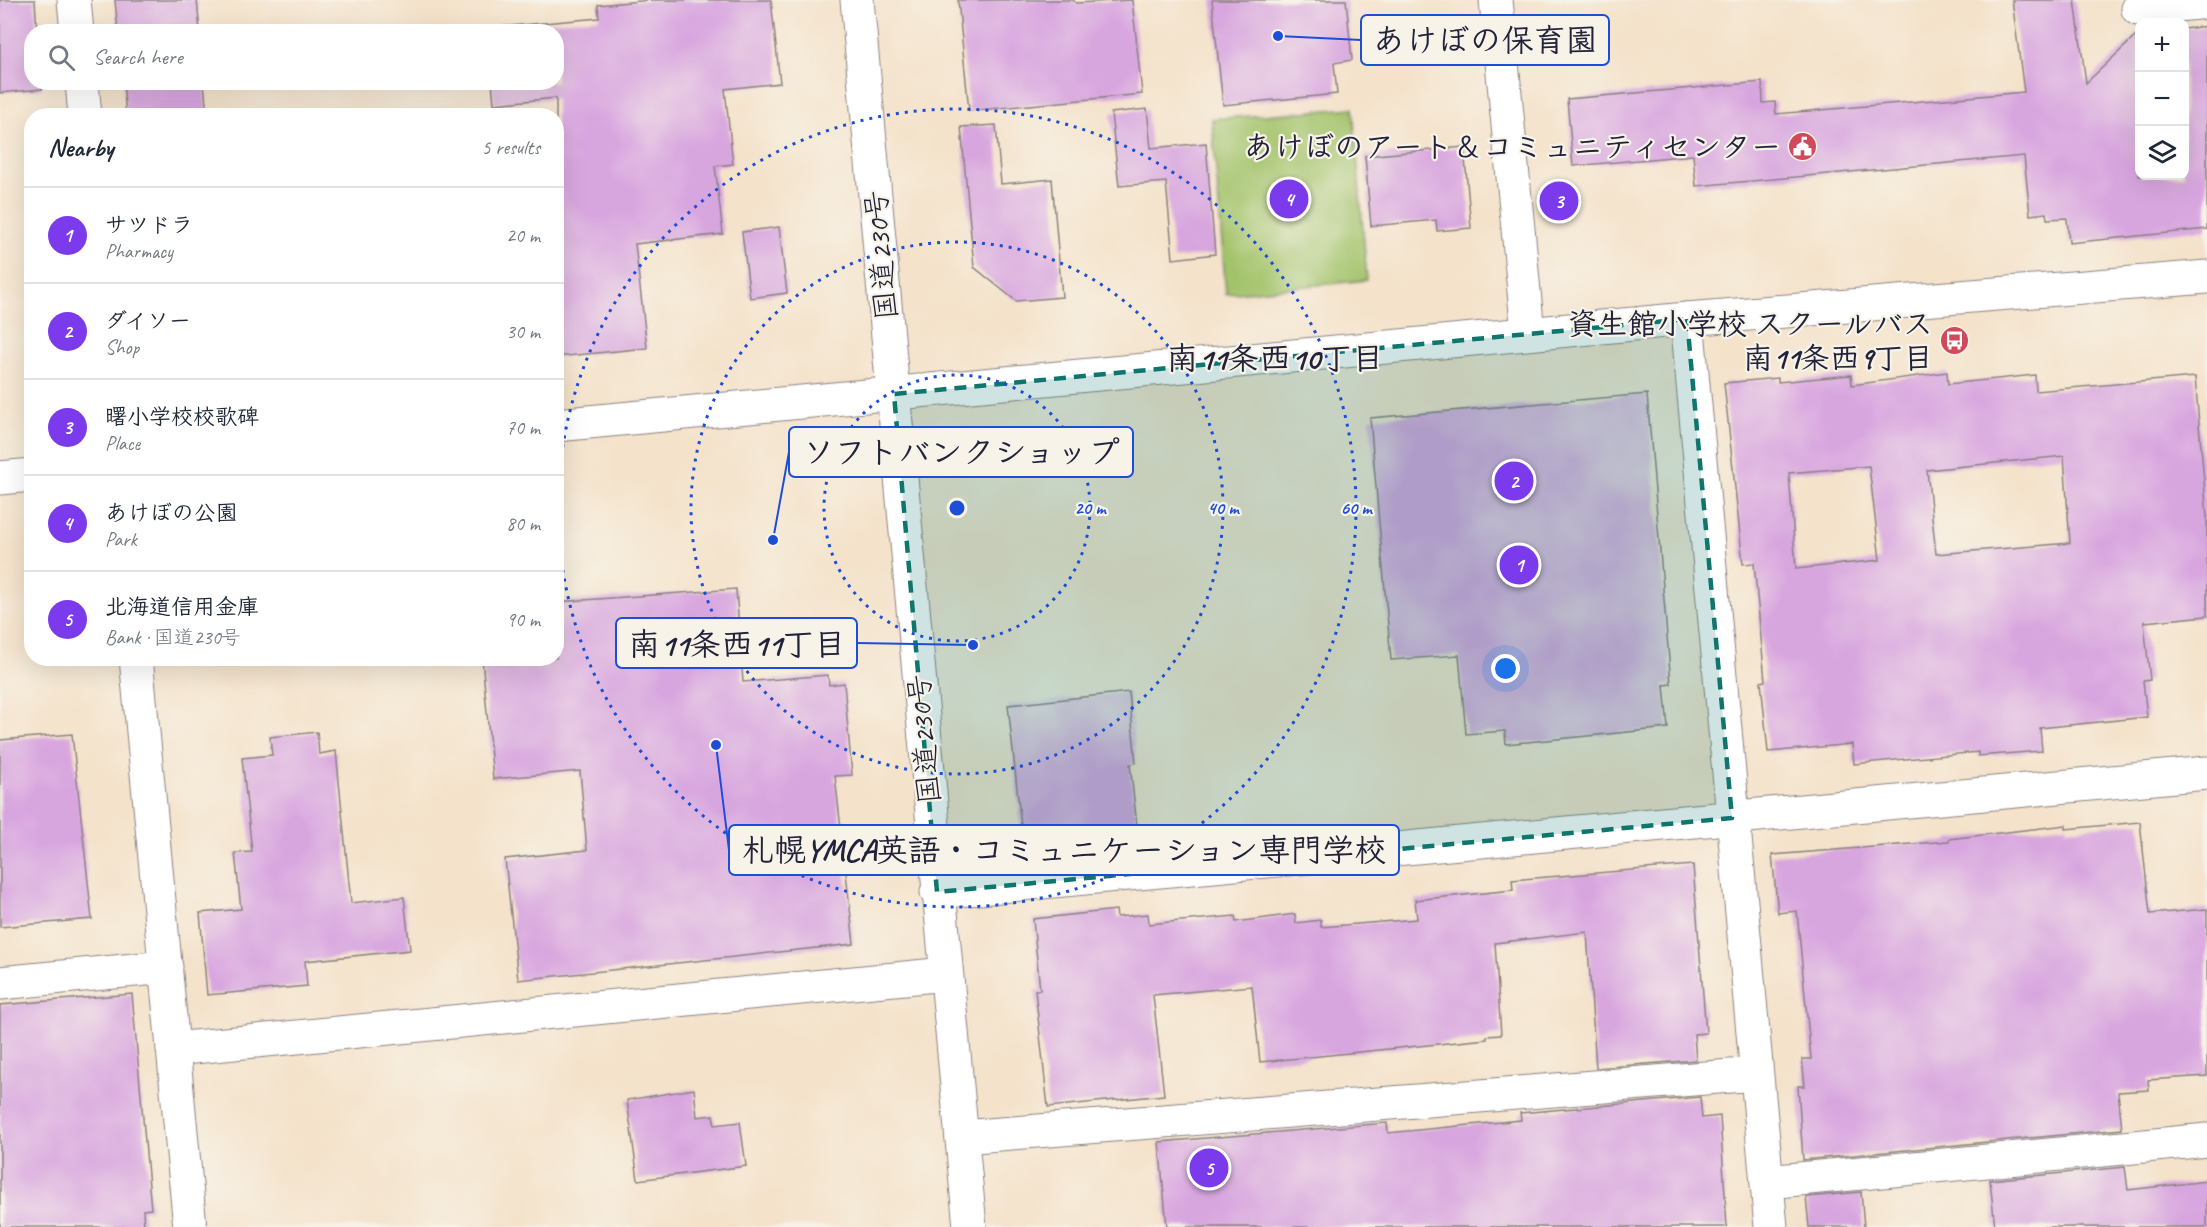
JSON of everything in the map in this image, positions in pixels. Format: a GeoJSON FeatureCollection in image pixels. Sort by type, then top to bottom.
{"type":"FeatureCollection","features":[{"type":"Feature","properties":{"kind":"main road"},"geometry":{"type":"LineString","coordinates":[[74,0],[76,24]]}},
{"type":"Feature","properties":{"kind":"main road","name":"国道230号"},"geometry":{"type":"LineString","coordinates":[[857,0],[937,892],[970,1227]]}},
{"type":"Feature","properties":{"kind":"main road"},"geometry":{"type":"LineString","coordinates":[[1496,0],[1528,333]]}},
{"type":"Feature","properties":{"kind":"main road"},"geometry":{"type":"LineString","coordinates":[[2138,9],[2207,2]]}},
{"type":"Feature","properties":{"kind":"main road"},"geometry":{"type":"LineString","coordinates":[[83,90],[84,108]]}},
{"type":"Feature","properties":{"kind":"main road"},"geometry":{"type":"LineString","coordinates":[[564,425],[1528,333],[2207,277]]}},
{"type":"Feature","properties":{"kind":"main road"},"geometry":{"type":"LineString","coordinates":[[1687,319],[1771,1227]]}},
{"type":"Feature","properties":{"kind":"main road"},"geometry":{"type":"LineString","coordinates":[[0,478],[24,476]]}},
{"type":"Feature","properties":{"kind":"main road"},"geometry":{"type":"LineString","coordinates":[[137,666],[190,1227]]}},
{"type":"Feature","properties":{"kind":"main road"},"geometry":{"type":"LineString","coordinates":[[937,892],[2207,773]]}},
{"type":"Feature","properties":{"kind":"main road"},"geometry":{"type":"LineString","coordinates":[[0,983],[166,967]]}},
{"type":"Feature","properties":{"kind":"main road"},"geometry":{"type":"LineString","coordinates":[[173,1049],[946,974]]}},
{"type":"Feature","properties":{"kind":"main road"},"geometry":{"type":"LineString","coordinates":[[962,1137],[1756,1074]]}},
{"type":"Feature","properties":{"kind":"main road"},"geometry":{"type":"LineString","coordinates":[[1767,1182],[2207,1140]]}},
{"type":"Feature","properties":{"kind":"highlighted area"},"geometry":{"type":"Polygon","coordinates":[[[1687,319],[1732,818],[937,892],[894,394],[1687,319]]]}},
{"type":"Feature","properties":{"kind":"green space"},"geometry":{"type":"Polygon","coordinates":[[[1353,108],[1367,280],[1226,294],[1212,119],[1353,108]]]}},
{"type":"Feature","properties":{"kind":"building"},"geometry":{"type":"Polygon","coordinates":[[[0,0],[35,0],[36,24],[24,24],[24,90],[32,90],[0,93],[0,0]]]}},
{"type":"Feature","properties":{"kind":"building"},"geometry":{"type":"Polygon","coordinates":[[[115,0],[197,0],[199,24],[117,24],[115,0]]]}},
{"type":"Feature","properties":{"kind":"building"},"geometry":{"type":"Polygon","coordinates":[[[651,0],[771,0],[780,83],[725,89],[733,164],[715,166],[723,234],[635,244],[647,348],[564,356],[564,108],[556,108],[556,98],[494,104],[493,90],[564,90],[564,24],[532,24],[599,18],[598,5],[651,0]]]}},
{"type":"Feature","properties":{"kind":"building"},"geometry":{"type":"Polygon","coordinates":[[[958,0],[1073,0],[1076,3],[1132,0],[1142,94],[969,111],[958,0]]]}},
{"type":"Feature","properties":{"kind":"building"},"geometry":{"type":"Polygon","coordinates":[[[1212,0],[1346,0],[1352,60],[1334,63],[1337,94],[1223,105],[1212,0]]]}},
{"type":"Feature","properties":{"kind":"building"},"geometry":{"type":"Polygon","coordinates":[[[2012,0],[2075,0],[2086,83],[2135,37],[2135,180],[2189,180],[2189,28],[2207,26],[2207,229],[2069,243],[2067,218],[2047,219],[2046,213],[2030,215],[2024,156],[1696,186],[1693,155],[1573,166],[1567,99],[1762,82],[1763,103],[1775,102],[1776,114],[2024,92],[2012,0]]]}},
{"type":"Feature","properties":{"kind":"building"},"geometry":{"type":"Polygon","coordinates":[[[124,90],[205,90],[206,108],[125,108],[124,90]]]}},
{"type":"Feature","properties":{"kind":"building"},"geometry":{"type":"Polygon","coordinates":[[[1147,109],[1151,148],[1206,143],[1215,254],[1173,259],[1166,182],[1119,186],[1111,113],[1147,109]]]}},
{"type":"Feature","properties":{"kind":"building"},"geometry":{"type":"Polygon","coordinates":[[[996,125],[1001,184],[1052,179],[1062,297],[1016,301],[974,267],[961,127],[996,125]]]}},
{"type":"Feature","properties":{"kind":"building"},"geometry":{"type":"Polygon","coordinates":[[[1464,147],[1471,228],[1437,231],[1436,220],[1371,226],[1365,156],[1464,147]]]}},
{"type":"Feature","properties":{"kind":"building"},"geometry":{"type":"Polygon","coordinates":[[[779,227],[787,293],[750,298],[742,232],[779,227]]]}},
{"type":"Feature","properties":{"kind":"building"},"geometry":{"type":"Polygon","coordinates":[[[1947,372],[1948,384],[2035,375],[2036,391],[2195,377],[2207,517],[2207,616],[2144,622],[2150,680],[2143,681],[2147,717],[2040,728],[2042,751],[1978,756],[1978,752],[1854,764],[1852,744],[1768,752],[1761,682],[1765,681],[1754,563],[1743,564],[1724,383],[1778,378],[1778,382],[1851,375],[1852,385],[1947,372]],[[2064,456],[1927,470],[1936,554],[2070,543],[2064,456]],[[1869,466],[1789,473],[1796,569],[1880,560],[1869,466]]]}},
{"type":"Feature","properties":{"kind":"building"},"geometry":{"type":"Polygon","coordinates":[[[1647,394],[1671,684],[1664,685],[1668,728],[1506,744],[1505,731],[1466,734],[1459,655],[1391,660],[1370,418],[1647,394]]]}},
{"type":"Feature","properties":{"kind":"building"},"geometry":{"type":"Polygon","coordinates":[[[736,589],[743,682],[828,675],[829,685],[844,683],[852,775],[835,776],[854,944],[518,980],[505,859],[587,850],[580,771],[493,779],[483,666],[564,666],[564,601],[736,589]]]}},
{"type":"Feature","properties":{"kind":"building"},"geometry":{"type":"Polygon","coordinates":[[[1129,692],[1136,763],[1130,764],[1138,835],[1035,846],[1034,835],[1022,835],[1008,705],[1129,692]]]}},
{"type":"Feature","properties":{"kind":"building"},"geometry":{"type":"Polygon","coordinates":[[[317,732],[319,754],[336,751],[351,903],[404,897],[410,950],[305,961],[307,986],[207,995],[200,913],[241,909],[235,853],[252,852],[242,758],[272,755],[270,737],[317,732]]]}},
{"type":"Feature","properties":{"kind":"building"},"geometry":{"type":"Polygon","coordinates":[[[72,734],[92,919],[0,927],[0,740],[72,734]]]}},
{"type":"Feature","properties":{"kind":"building"},"geometry":{"type":"Polygon","coordinates":[[[2140,822],[2150,914],[2207,909],[2207,1076],[2148,1080],[2149,1090],[2118,1092],[2122,1129],[1803,1160],[1798,1086],[1805,1086],[1802,1059],[1811,1059],[1797,911],[1778,913],[1772,855],[1949,841],[1949,839],[2066,825],[2066,829],[2140,822]]]}},
{"type":"Feature","properties":{"kind":"building"},"geometry":{"type":"Polygon","coordinates":[[[1693,865],[1706,1033],[1694,1034],[1696,1060],[1596,1068],[1587,932],[1495,943],[1501,1035],[1487,1036],[1487,1039],[1260,1062],[1252,986],[1153,995],[1164,1095],[1048,1107],[1035,990],[1040,990],[1033,919],[1116,910],[1117,917],[1148,914],[1149,924],[1235,916],[1236,922],[1295,914],[1296,923],[1321,920],[1321,927],[1417,919],[1415,900],[1513,890],[1512,880],[1693,865]]]}},
{"type":"Feature","properties":{"kind":"building"},"geometry":{"type":"Polygon","coordinates":[[[132,994],[151,1209],[143,1210],[144,1227],[0,1227],[0,1005],[132,994]]]}},
{"type":"Feature","properties":{"kind":"building"},"geometry":{"type":"Polygon","coordinates":[[[694,1089],[697,1117],[713,1115],[715,1125],[740,1122],[746,1166],[638,1180],[627,1100],[694,1089]]]}},
{"type":"Feature","properties":{"kind":"building"},"geometry":{"type":"Polygon","coordinates":[[[1700,1097],[1702,1118],[1720,1116],[1727,1227],[1167,1227],[1159,1142],[1387,1123],[1388,1133],[1521,1120],[1520,1113],[1700,1097]]]}},
{"type":"Feature","properties":{"kind":"building"},"geometry":{"type":"Polygon","coordinates":[[[2125,1167],[2128,1190],[2207,1181],[2207,1227],[1995,1227],[1990,1180],[2125,1167]]]}},
{"type":"Feature","properties":{"kind":"building"},"geometry":{"type":"Polygon","coordinates":[[[1861,1192],[1864,1227],[1809,1227],[1806,1197],[1861,1192]]]}},
{"type":"Feature","properties":{"kind":"place","name":"あけぼの保育園"},"geometry":{"type":"Point","coordinates":[1278,36]}},
{"type":"Feature","properties":{"kind":"place","name":"あけぼのアート＆コミュニティセンター"},"geometry":{"type":"Point","coordinates":[1802,147]}},
{"type":"Feature","properties":{"kind":"place","name":"あけぼの公園"},"geometry":{"type":"Point","coordinates":[1289,199]}},
{"type":"Feature","properties":{"kind":"place","name":"曙小学校校歌碑"},"geometry":{"type":"Point","coordinates":[1559,201]}},
{"type":"Feature","properties":{"kind":"place","name":"資生館小学校 スクールバス 南11条西9丁目"},"geometry":{"type":"Point","coordinates":[1954,341]}},
{"type":"Feature","properties":{"kind":"place","name":"ダイソー"},"geometry":{"type":"Point","coordinates":[1514,481]}},
{"type":"Feature","properties":{"kind":"place","name":"ソフトバンクショップ"},"geometry":{"type":"Point","coordinates":[773,540]}},
{"type":"Feature","properties":{"kind":"place","name":"サツドラ"},"geometry":{"type":"Point","coordinates":[1519,565]}},
{"type":"Feature","properties":{"kind":"place","name":"南11条西11丁目"},"geometry":{"type":"Point","coordinates":[973,645]}},
{"type":"Feature","properties":{"kind":"place","name":"札幌YMCA英語・コミュニケーション専門学校"},"geometry":{"type":"Point","coordinates":[716,745]}},
{"type":"Feature","properties":{"kind":"place","name":"北海道信用金庫"},"geometry":{"type":"Point","coordinates":[1209,1168]}},
{"type":"Feature","properties":{"kind":"district","name":"南11条西10丁目"},"geometry":{"type":"Point","coordinates":[1275,358]}}]}
